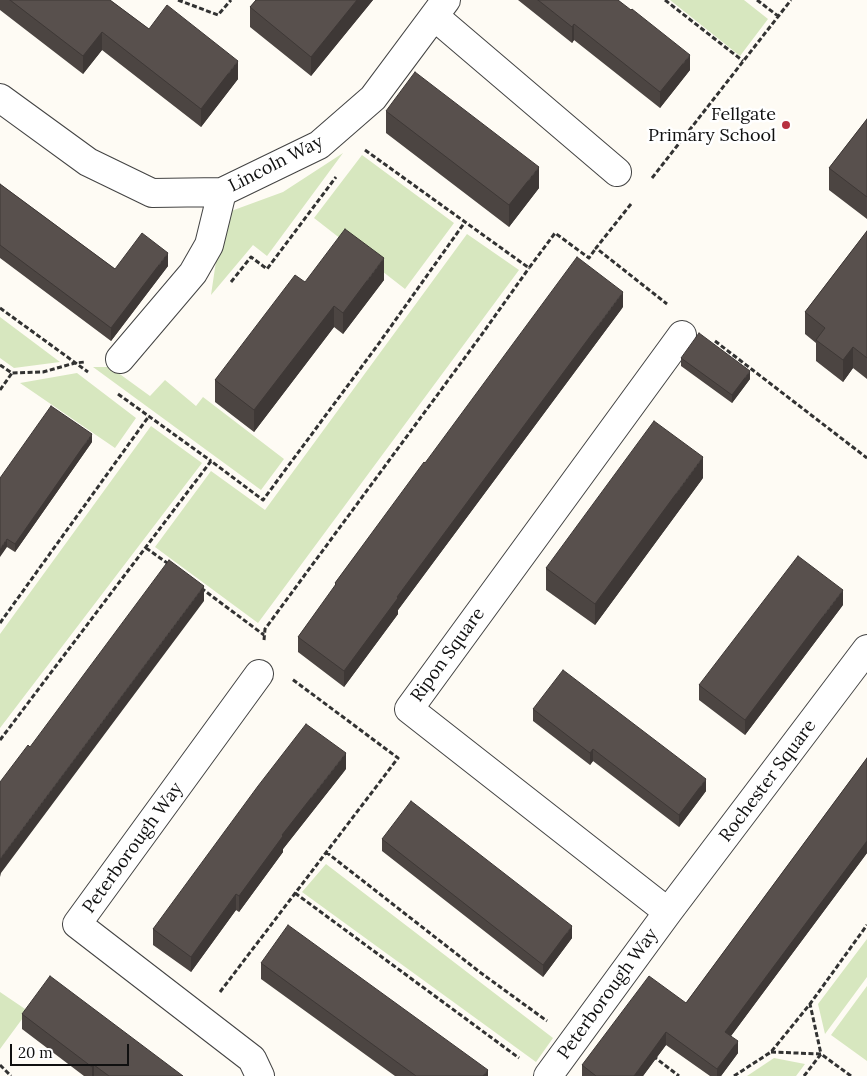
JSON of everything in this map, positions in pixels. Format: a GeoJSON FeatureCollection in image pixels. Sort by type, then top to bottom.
{"type":"FeatureCollection","features":[{"type":"Feature","properties":{"kind":"street","name":"Lincoln Way"},"geometry":{"type":"LineString","coordinates":[[0,98],[88,162],[152,193],[222,192],[319,146],[372,98],[440,8],[617,172]]}},
{"type":"Feature","properties":{"kind":"street"},"geometry":{"type":"LineString","coordinates":[[120,359],[193,273],[209,245],[222,192]]}},
{"type":"Feature","properties":{"kind":"street","name":"Ripon Square"},"geometry":{"type":"LineString","coordinates":[[668,912],[409,709],[682,334]]}},
{"type":"Feature","properties":{"kind":"street","name":"Rochester Square"},"geometry":{"type":"LineString","coordinates":[[668,912],[867,649]]}},
{"type":"Feature","properties":{"kind":"street","name":"Peterborough Way"},"geometry":{"type":"LineString","coordinates":[[259,674],[77,924],[252,1059],[260,1076]]}},
{"type":"Feature","properties":{"kind":"street","name":"Peterborough Way"},"geometry":{"type":"LineString","coordinates":[[548,1076],[668,912]]}},
{"type":"Feature","properties":{"kind":"path"},"geometry":{"type":"LineString","coordinates":[[178,0],[218,15],[231,0]]}},
{"type":"Feature","properties":{"kind":"path"},"geometry":{"type":"LineString","coordinates":[[664,0],[743,62]]}},
{"type":"Feature","properties":{"kind":"path"},"geometry":{"type":"LineString","coordinates":[[757,0],[778,16]]}},
{"type":"Feature","properties":{"kind":"path"},"geometry":{"type":"LineString","coordinates":[[646,185],[791,0]]}},
{"type":"Feature","properties":{"kind":"path"},"geometry":{"type":"LineString","coordinates":[[359,146],[528,268]]}},
{"type":"Feature","properties":{"kind":"path"},"geometry":{"type":"LineString","coordinates":[[227,287],[251,257],[267,269],[336,177]]}},
{"type":"Feature","properties":{"kind":"path"},"geometry":{"type":"LineString","coordinates":[[264,642],[265,629],[480,338],[528,268],[555,233],[589,258],[635,200]]}},
{"type":"Feature","properties":{"kind":"path"},"geometry":{"type":"LineString","coordinates":[[0,740],[211,461],[263,500],[377,346],[465,222]]}},
{"type":"Feature","properties":{"kind":"path"},"geometry":{"type":"LineString","coordinates":[[596,248],[667,304]]}},
{"type":"Feature","properties":{"kind":"path"},"geometry":{"type":"LineString","coordinates":[[714,340],[867,458]]}},
{"type":"Feature","properties":{"kind":"path"},"geometry":{"type":"LineString","coordinates":[[0,365],[12,373],[43,372],[75,362],[120,359]]}},
{"type":"Feature","properties":{"kind":"path"},"geometry":{"type":"LineString","coordinates":[[0,390],[12,373]]}},
{"type":"Feature","properties":{"kind":"path"},"geometry":{"type":"LineString","coordinates":[[0,623],[149,416]]}},
{"type":"Feature","properties":{"kind":"path"},"geometry":{"type":"LineString","coordinates":[[146,548],[178,571]]}},
{"type":"Feature","properties":{"kind":"path"},"geometry":{"type":"LineString","coordinates":[[193,582],[264,635]]}},
{"type":"Feature","properties":{"kind":"path"},"geometry":{"type":"LineString","coordinates":[[200,1019],[398,758],[291,678]]}},
{"type":"Feature","properties":{"kind":"path"},"geometry":{"type":"LineString","coordinates":[[326,852],[481,973],[573,1041]]}},
{"type":"Feature","properties":{"kind":"path"},"geometry":{"type":"LineString","coordinates":[[296,893],[520,1059]]}},
{"type":"Feature","properties":{"kind":"path"},"geometry":{"type":"LineString","coordinates":[[734,1076],[771,1052],[810,1004],[867,925]]}},
{"type":"Feature","properties":{"kind":"path"},"geometry":{"type":"LineString","coordinates":[[804,1076],[820,1054],[810,1004]]}},
{"type":"Feature","properties":{"kind":"path"},"geometry":{"type":"LineString","coordinates":[[648,1052],[679,1076]]}},
{"type":"Feature","properties":{"kind":"path"},"geometry":{"type":"LineString","coordinates":[[771,1052],[820,1054],[851,1076]]}},
{"type":"Feature","properties":{"kind":"path"},"geometry":{"type":"LineString","coordinates":[[0,1065],[11,1076]]}},
{"type":"Feature","properties":{"kind":"green space"},"geometry":{"type":"Polygon","coordinates":[[[670,0],[744,0],[768,19],[740,56],[670,0]]]}},
{"type":"Feature","properties":{"kind":"green space"},"geometry":{"type":"Polygon","coordinates":[[[343,153],[267,256],[253,245],[211,295],[223,214],[283,192],[343,153]]]}},
{"type":"Feature","properties":{"kind":"green space"},"geometry":{"type":"Polygon","coordinates":[[[362,155],[454,223],[405,289],[314,218],[362,155]]]}},
{"type":"Feature","properties":{"kind":"green space"},"geometry":{"type":"Polygon","coordinates":[[[467,234],[519,270],[258,623],[155,547],[211,471],[265,510],[467,234]]]}},
{"type":"Feature","properties":{"kind":"green space"},"geometry":{"type":"Polygon","coordinates":[[[0,317],[60,362],[14,368],[0,358],[0,317]]]}},
{"type":"Feature","properties":{"kind":"green space"},"geometry":{"type":"Polygon","coordinates":[[[93,367],[110,367],[150,396],[165,380],[196,406],[203,397],[284,459],[261,490],[93,367]]]}},
{"type":"Feature","properties":{"kind":"green space"},"geometry":{"type":"Polygon","coordinates":[[[77,373],[136,418],[115,448],[20,383],[77,373]]]}},
{"type":"Feature","properties":{"kind":"green space"},"geometry":{"type":"Polygon","coordinates":[[[151,426],[202,463],[0,728],[0,634],[151,426]]]}},
{"type":"Feature","properties":{"kind":"green space"},"geometry":{"type":"Polygon","coordinates":[[[326,864],[553,1038],[536,1062],[302,892],[326,864]]]}},
{"type":"Feature","properties":{"kind":"green space"},"geometry":{"type":"Polygon","coordinates":[[[867,939],[867,977],[825,1034],[818,1004],[867,939]]]}},
{"type":"Feature","properties":{"kind":"green space"},"geometry":{"type":"Polygon","coordinates":[[[867,986],[867,1061],[831,1035],[867,986]]]}},
{"type":"Feature","properties":{"kind":"green space"},"geometry":{"type":"Polygon","coordinates":[[[0,992],[28,1011],[0,1049],[0,992]]]}},
{"type":"Feature","properties":{"kind":"green space"},"geometry":{"type":"Polygon","coordinates":[[[774,1058],[805,1064],[796,1076],[747,1076],[774,1058]]]}},
{"type":"Feature","properties":{"kind":"building"},"geometry":{"type":"Polygon","coordinates":[[[10,0],[110,0],[149,29],[167,5],[238,61],[201,109],[102,32],[83,56],[10,0]]]}},
{"type":"Feature","properties":{"kind":"building"},"geometry":{"type":"Polygon","coordinates":[[[256,0],[357,0],[311,57],[250,7],[256,0]]]}},
{"type":"Feature","properties":{"kind":"building"},"geometry":{"type":"Polygon","coordinates":[[[538,0],[618,0],[690,55],[660,92],[574,24],[572,27],[538,0]]]}},
{"type":"Feature","properties":{"kind":"building"},"geometry":{"type":"Polygon","coordinates":[[[415,72],[539,167],[509,205],[386,111],[415,72]]]}},
{"type":"Feature","properties":{"kind":"building"},"geometry":{"type":"Polygon","coordinates":[[[867,119],[867,197],[829,168],[867,119]]]}},
{"type":"Feature","properties":{"kind":"building"},"geometry":{"type":"Polygon","coordinates":[[[0,184],[115,269],[142,233],[168,253],[111,328],[0,245],[0,184]]]}},
{"type":"Feature","properties":{"kind":"building"},"geometry":{"type":"Polygon","coordinates":[[[345,229],[384,258],[343,313],[334,306],[254,410],[215,380],[295,275],[305,282],[345,229]]]}},
{"type":"Feature","properties":{"kind":"building"},"geometry":{"type":"Polygon","coordinates":[[[867,231],[867,358],[853,347],[843,360],[816,340],[825,328],[805,312],[867,231]]]}},
{"type":"Feature","properties":{"kind":"building"},"geometry":{"type":"Polygon","coordinates":[[[577,257],[623,292],[344,671],[298,637],[335,583],[577,257]]]}},
{"type":"Feature","properties":{"kind":"building"},"geometry":{"type":"Polygon","coordinates":[[[699,333],[750,371],[732,395],[681,358],[699,333]]]}},
{"type":"Feature","properties":{"kind":"building"},"geometry":{"type":"Polygon","coordinates":[[[51,406],[92,434],[15,544],[7,539],[0,549],[0,478],[51,406]]]}},
{"type":"Feature","properties":{"kind":"building"},"geometry":{"type":"Polygon","coordinates":[[[654,421],[703,457],[595,604],[546,568],[654,421]]]}},
{"type":"Feature","properties":{"kind":"building"},"geometry":{"type":"Polygon","coordinates":[[[798,556],[843,590],[745,720],[699,685],[798,556]]]}},
{"type":"Feature","properties":{"kind":"building"},"geometry":{"type":"Polygon","coordinates":[[[169,560],[204,586],[0,859],[0,782],[28,745],[30,747],[169,560]]]}},
{"type":"Feature","properties":{"kind":"building"},"geometry":{"type":"Polygon","coordinates":[[[563,670],[706,779],[679,815],[593,749],[590,753],[533,709],[563,670]]]}},
{"type":"Feature","properties":{"kind":"building"},"geometry":{"type":"Polygon","coordinates":[[[306,724],[346,753],[282,835],[239,896],[236,894],[191,957],[153,929],[306,724]]]}},
{"type":"Feature","properties":{"kind":"building"},"geometry":{"type":"Polygon","coordinates":[[[867,758],[867,841],[725,1032],[738,1041],[717,1069],[666,1032],[634,1076],[596,1076],[582,1065],[649,976],[686,1003],[867,758]]]}},
{"type":"Feature","properties":{"kind":"building"},"geometry":{"type":"Polygon","coordinates":[[[411,801],[572,926],[543,965],[382,839],[411,801]]]}},
{"type":"Feature","properties":{"kind":"building"},"geometry":{"type":"Polygon","coordinates":[[[288,925],[488,1070],[483,1076],[416,1076],[261,963],[288,925]]]}},
{"type":"Feature","properties":{"kind":"building"},"geometry":{"type":"Polygon","coordinates":[[[50,976],[183,1076],[109,1076],[94,1065],[92,1067],[22,1014],[50,976]]]}},
{"type":"Feature","properties":{"kind":"place","name":"Fellgate Primary School"},"geometry":{"type":"Point","coordinates":[786,125]}}]}
